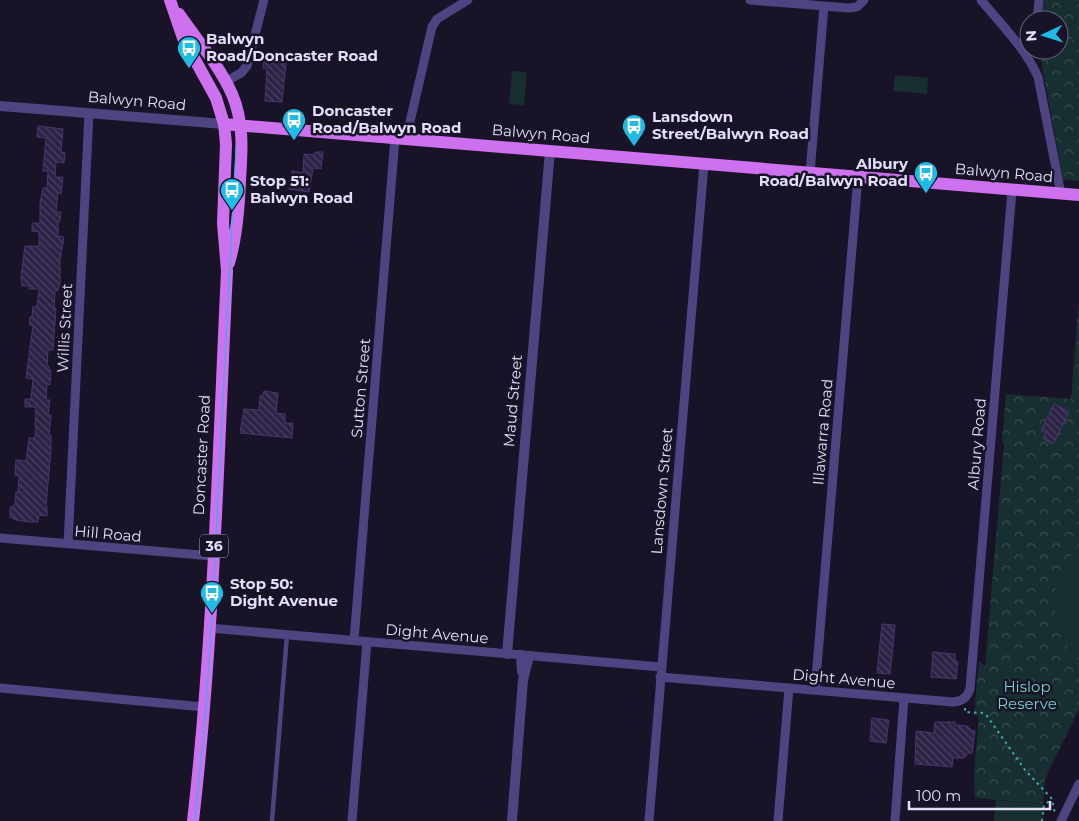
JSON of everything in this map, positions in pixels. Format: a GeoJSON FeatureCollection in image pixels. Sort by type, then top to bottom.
{"type":"FeatureCollection","features":[{"type":"Feature","properties":{"kind":"main road","name":"Doncaster Road"},"geometry":{"type":"LineString","coordinates":[[171,2],[226,82],[234,100],[241,125],[239,212],[236,235],[227,270]]}},
{"type":"Feature","properties":{"kind":"main road","name":"Doncaster Road"},"geometry":{"type":"LineString","coordinates":[[171,2],[183,38],[216,98],[224,124],[226,144],[223,216],[227,270],[209,628],[204,707],[193,821]]}},
{"type":"Feature","properties":{"kind":"main road","name":"Balwyn Road"},"geometry":{"type":"LineString","coordinates":[[224,124],[1079,196]]}},
{"type":"Feature","properties":{"kind":"street"},"geometry":{"type":"LineString","coordinates":[[226,82],[240,74],[247,66],[264,0]]}},
{"type":"Feature","properties":{"kind":"street","name":"Sutton Street"},"geometry":{"type":"LineString","coordinates":[[354,640],[400,139],[432,27],[437,19],[468,0]]}},
{"type":"Feature","properties":{"kind":"street"},"geometry":{"type":"LineString","coordinates":[[750,0],[853,8],[864,0]]}},
{"type":"Feature","properties":{"kind":"street"},"geometry":{"type":"LineString","coordinates":[[981,0],[1019,41]]}},
{"type":"Feature","properties":{"kind":"street"},"geometry":{"type":"LineString","coordinates":[[810,173],[824,6]]}},
{"type":"Feature","properties":{"kind":"street"},"geometry":{"type":"LineString","coordinates":[[1031,60],[1038,76],[1061,194]]}},
{"type":"Feature","properties":{"kind":"street","name":"Balwyn Road"},"geometry":{"type":"LineString","coordinates":[[0,106],[224,124]]}},
{"type":"Feature","properties":{"kind":"street","name":"Willis Street"},"geometry":{"type":"LineString","coordinates":[[68,544],[89,114]]}},
{"type":"Feature","properties":{"kind":"street","name":"Maud Street"},"geometry":{"type":"LineString","coordinates":[[507,654],[550,151]]}},
{"type":"Feature","properties":{"kind":"street","name":"Lansdown Street"},"geometry":{"type":"LineString","coordinates":[[649,821],[704,164]]}},
{"type":"Feature","properties":{"kind":"street","name":"Illawarra Road"},"geometry":{"type":"LineString","coordinates":[[815,690],[858,177]]}},
{"type":"Feature","properties":{"kind":"street","name":"Albury Road"},"geometry":{"type":"LineString","coordinates":[[964,699],[970,689],[1012,190]]}},
{"type":"Feature","properties":{"kind":"street","name":"Hill Road"},"geometry":{"type":"LineString","coordinates":[[0,538],[213,556]]}},
{"type":"Feature","properties":{"kind":"street","name":"Dight Avenue"},"geometry":{"type":"LineString","coordinates":[[209,628],[525,655],[789,688],[953,702],[964,699]]}},
{"type":"Feature","properties":{"kind":"street"},"geometry":{"type":"LineString","coordinates":[[352,821],[367,642]]}},
{"type":"Feature","properties":{"kind":"street"},"geometry":{"type":"LineString","coordinates":[[512,821],[525,655]]}},
{"type":"Feature","properties":{"kind":"street"},"geometry":{"type":"LineString","coordinates":[[0,688],[204,707]]}},
{"type":"Feature","properties":{"kind":"street"},"geometry":{"type":"LineString","coordinates":[[778,821],[789,688]]}},
{"type":"Feature","properties":{"kind":"street"},"geometry":{"type":"LineString","coordinates":[[895,821],[904,698]]}},
{"type":"Feature","properties":{"kind":"street"},"geometry":{"type":"LineString","coordinates":[[1061,821],[1079,784]]}},
{"type":"Feature","properties":{"kind":"lane"},"geometry":{"type":"LineString","coordinates":[[272,821],[287,635]]}},
{"type":"Feature","properties":{"kind":"path"},"geometry":{"type":"LineString","coordinates":[[966,712],[983,713],[987,716],[1026,770],[1052,798],[1056,821]]}},
{"type":"Feature","properties":{"kind":"path"},"geometry":{"type":"LineString","coordinates":[[1042,821],[1044,805],[1052,798]]}},
{"type":"Feature","properties":{"kind":"green space"},"geometry":{"type":"Polygon","coordinates":[[[1044,0],[1079,0],[1079,181],[1063,180],[1041,60],[1069,60],[1069,10],[1043,10],[1044,0]]]}},
{"type":"Feature","properties":{"kind":"green space"},"geometry":{"type":"Polygon","coordinates":[[[512,71],[527,72],[524,105],[509,104],[512,71]]]}},
{"type":"Feature","properties":{"kind":"green space"},"geometry":{"type":"Polygon","coordinates":[[[895,75],[928,78],[927,94],[893,91],[895,75]]]}},
{"type":"Feature","properties":{"kind":"green space","name":"Hislop Reserve"},"geometry":{"type":"Polygon","coordinates":[[[1079,299],[1079,709],[1045,779],[1043,804],[975,798],[974,772],[979,716],[974,715],[979,661],[985,666],[1004,444],[1002,441],[1006,394],[1071,399],[1079,299]]]}},
{"type":"Feature","properties":{"kind":"green space"},"geometry":{"type":"Polygon","coordinates":[[[1079,548],[1079,657],[1068,646],[1061,634],[1054,608],[1057,581],[1062,569],[1079,548]]]}},
{"type":"Feature","properties":{"kind":"green space"},"geometry":{"type":"Polygon","coordinates":[[[996,800],[1043,804],[1042,821],[994,821],[996,800]]]}},
{"type":"Feature","properties":{"kind":"building"},"geometry":{"type":"Polygon","coordinates":[[[264,60],[286,63],[282,102],[265,101],[267,69],[263,68],[264,60]]]}},
{"type":"Feature","properties":{"kind":"building"},"geometry":{"type":"Polygon","coordinates":[[[38,126],[63,129],[61,152],[65,153],[64,163],[56,162],[55,177],[63,177],[61,194],[58,193],[56,212],[61,212],[60,222],[58,222],[58,236],[64,237],[60,260],[60,283],[58,290],[55,292],[54,308],[56,308],[53,350],[48,350],[47,366],[51,370],[50,385],[47,384],[46,400],[50,400],[48,415],[51,415],[49,435],[51,435],[51,449],[46,506],[47,516],[39,515],[38,522],[29,522],[10,517],[10,508],[15,504],[16,492],[18,492],[19,476],[15,475],[16,460],[26,461],[29,438],[35,438],[36,426],[36,407],[25,407],[25,399],[31,399],[33,379],[26,378],[33,325],[29,325],[33,306],[37,307],[39,289],[29,289],[29,286],[22,286],[21,277],[25,246],[39,246],[39,232],[32,231],[32,223],[40,223],[40,203],[43,188],[47,188],[48,171],[43,171],[46,138],[37,137],[38,126]]]}},
{"type":"Feature","properties":{"kind":"building"},"geometry":{"type":"Polygon","coordinates":[[[315,152],[323,152],[321,169],[313,168],[309,192],[289,189],[292,171],[303,173],[304,154],[315,155],[315,152]]]}},
{"type":"Feature","properties":{"kind":"building"},"geometry":{"type":"Polygon","coordinates":[[[264,391],[278,393],[276,413],[285,414],[285,423],[293,423],[292,438],[240,433],[244,409],[259,410],[260,396],[262,396],[264,391]]]}},
{"type":"Feature","properties":{"kind":"building"},"geometry":{"type":"Polygon","coordinates":[[[1054,404],[1069,412],[1053,444],[1043,439],[1046,433],[1041,431],[1054,404]]]}},
{"type":"Feature","properties":{"kind":"building"},"geometry":{"type":"Polygon","coordinates":[[[882,624],[895,625],[890,674],[877,673],[882,624]]]}},
{"type":"Feature","properties":{"kind":"building"},"geometry":{"type":"Polygon","coordinates":[[[933,652],[955,654],[955,661],[958,662],[956,679],[931,677],[933,652]]]}},
{"type":"Feature","properties":{"kind":"building"},"geometry":{"type":"Polygon","coordinates":[[[872,718],[889,720],[886,743],[870,741],[872,718]]]}},
{"type":"Feature","properties":{"kind":"building"},"geometry":{"type":"Polygon","coordinates":[[[935,722],[955,722],[955,725],[967,726],[975,731],[972,753],[969,753],[964,758],[953,758],[952,767],[915,764],[916,731],[934,733],[935,722]]]}},
{"type":"Feature","properties":{"kind":"tram line"},"geometry":{"type":"LineString","coordinates":[[195,821],[206,707],[212,614],[236,147]]}},
{"type":"Feature","properties":{"kind":"place","name":"Balwyn Road/Doncaster Road"},"geometry":{"type":"Point","coordinates":[189,69]}},
{"type":"Feature","properties":{"kind":"place","name":"Doncaster Road/Balwyn Road"},"geometry":{"type":"Point","coordinates":[294,141]}},
{"type":"Feature","properties":{"kind":"place","name":"Lansdown Street/Balwyn Road"},"geometry":{"type":"Point","coordinates":[634,147]}},
{"type":"Feature","properties":{"kind":"place","name":"Albury Road/Balwyn Road"},"geometry":{"type":"Point","coordinates":[926,194]}},
{"type":"Feature","properties":{"kind":"place","name":"Stop 51: Balwyn Road"},"geometry":{"type":"Point","coordinates":[232,211]}},
{"type":"Feature","properties":{"kind":"place","name":"Stop 50: Dight Avenue"},"geometry":{"type":"Point","coordinates":[212,614]}}]}
